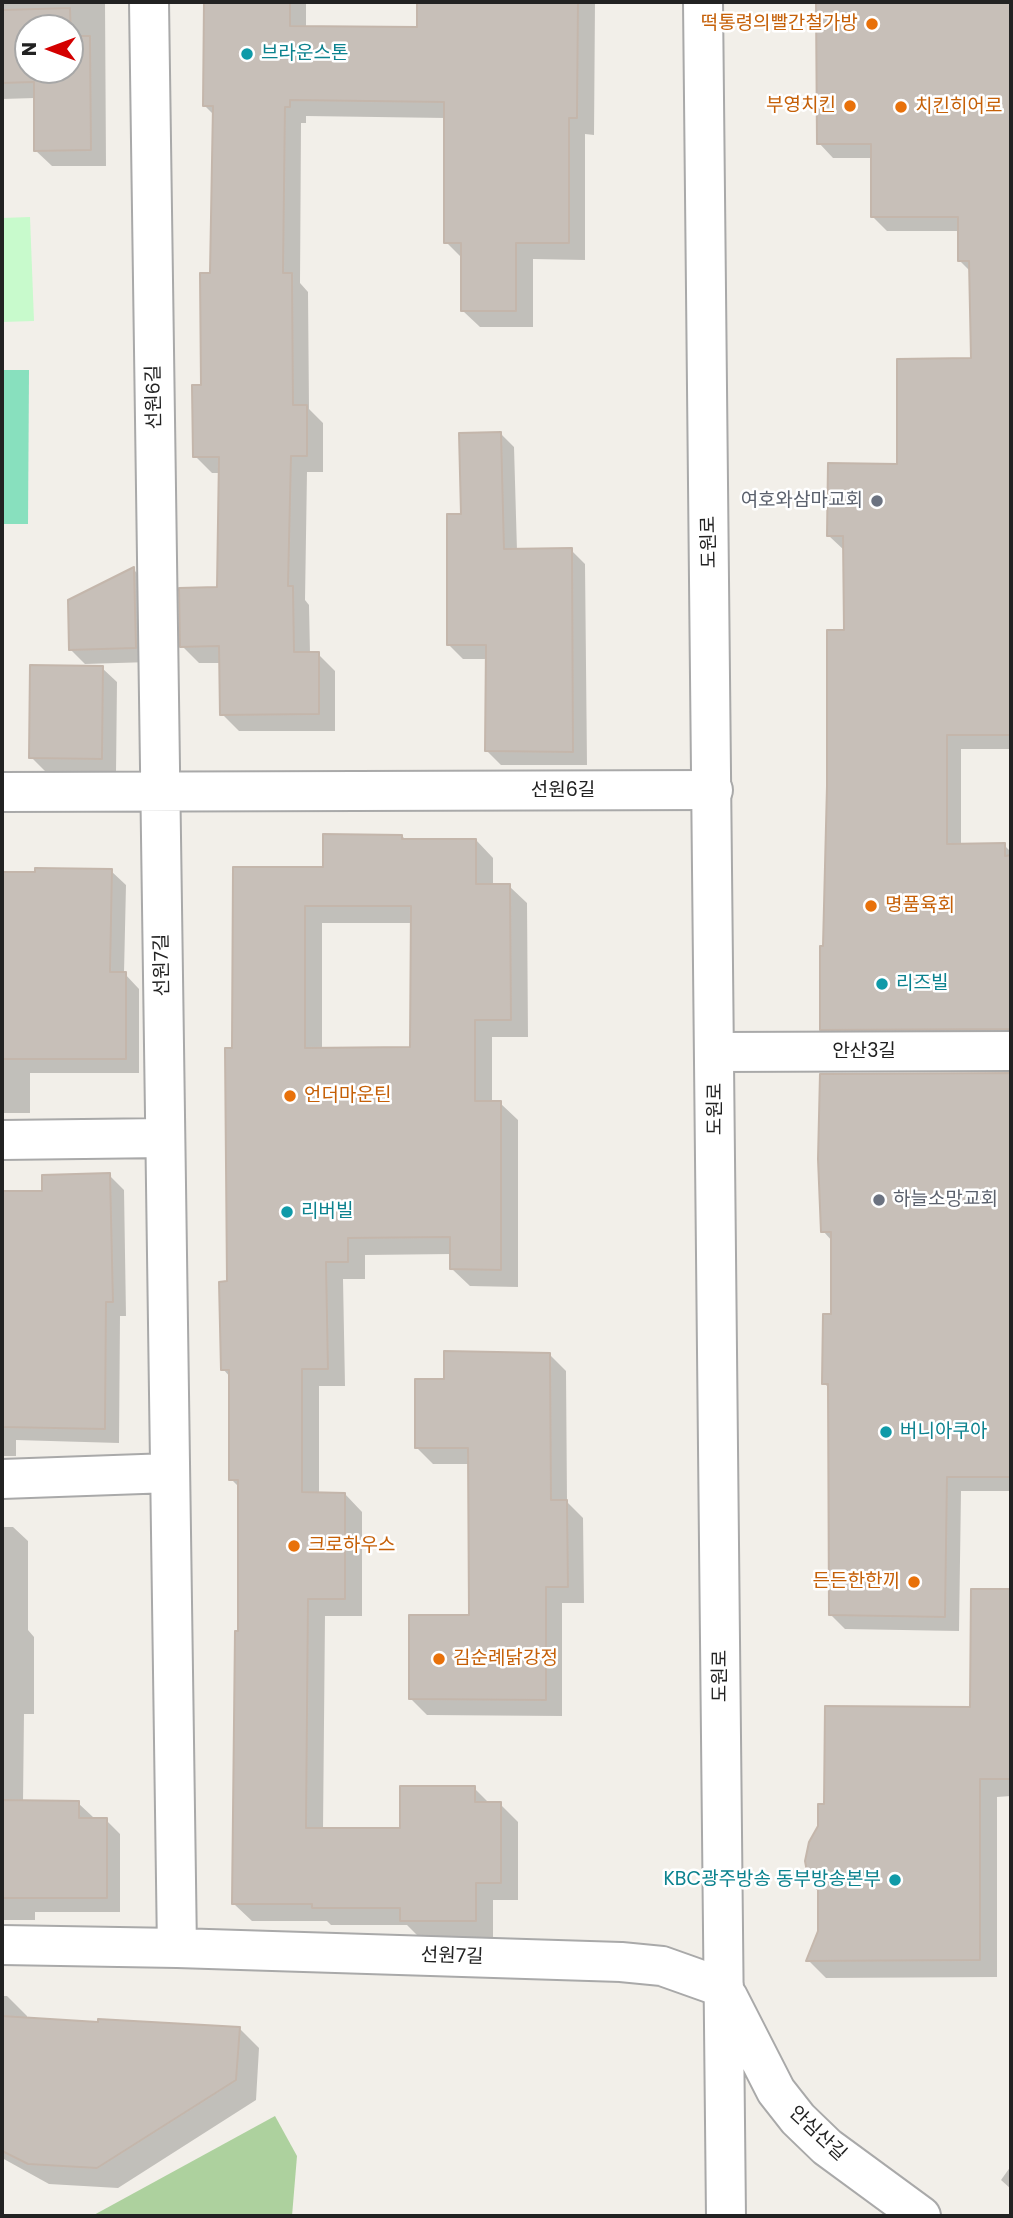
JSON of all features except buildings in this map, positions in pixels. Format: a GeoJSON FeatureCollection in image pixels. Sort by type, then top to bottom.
{"type":"FeatureCollection","features":[{"type":"Feature","properties":{"kind":"street","name":"선원6길"},"geometry":{"type":"LineString","coordinates":[[149,2],[161,792]]}},
{"type":"Feature","properties":{"kind":"street","name":"도원로"},"geometry":{"type":"LineString","coordinates":[[703,2],[726,2216]]}},
{"type":"Feature","properties":{"kind":"street","name":"선원6길"},"geometry":{"type":"LineString","coordinates":[[2,792],[713,790]]}},
{"type":"Feature","properties":{"kind":"street","name":"선원7길"},"geometry":{"type":"LineString","coordinates":[[161,792],[177,1948]]}},
{"type":"Feature","properties":{"kind":"street","name":"안산3길"},"geometry":{"type":"LineString","coordinates":[[716,1052],[1011,1051]]}},
{"type":"Feature","properties":{"kind":"street"},"geometry":{"type":"LineString","coordinates":[[2,1140],[165,1138]]}},
{"type":"Feature","properties":{"kind":"street"},"geometry":{"type":"LineString","coordinates":[[2,1479],[170,1473]]}},
{"type":"Feature","properties":{"kind":"street","name":"선원7길"},"geometry":{"type":"LineString","coordinates":[[2,1945],[177,1948],[652,1964],[724,1988]]}},
{"type":"Feature","properties":{"kind":"street","name":"안심산길"},"geometry":{"type":"LineString","coordinates":[[724,1988],[776,2091],[788,2107],[827,2147],[921,2216]]}},
{"type":"Feature","properties":{"kind":"green space"},"geometry":{"type":"Polygon","coordinates":[[[30,217],[34,321],[2,322],[2,218],[30,217]]]}},
{"type":"Feature","properties":{"kind":"green space"},"geometry":{"type":"Polygon","coordinates":[[[2,370],[29,370],[28,524],[2,524],[2,370]]]}},
{"type":"Feature","properties":{"kind":"green space"},"geometry":{"type":"Polygon","coordinates":[[[275,2116],[297,2156],[292,2216],[92,2216],[275,2116]]]}},
{"type":"Feature","properties":{"kind":"place","name":"떡통령의빨간철가방"},"geometry":{"type":"Point","coordinates":[872,24]}},
{"type":"Feature","properties":{"kind":"place","name":"브라운스톤"},"geometry":{"type":"Point","coordinates":[247,54]}},
{"type":"Feature","properties":{"kind":"place","name":"부영치킨"},"geometry":{"type":"Point","coordinates":[850,106]}},
{"type":"Feature","properties":{"kind":"place","name":"치킨히어로"},"geometry":{"type":"Point","coordinates":[901,107]}},
{"type":"Feature","properties":{"kind":"place","name":"여호와삼마교회"},"geometry":{"type":"Point","coordinates":[877,501]}},
{"type":"Feature","properties":{"kind":"place","name":"명품육회"},"geometry":{"type":"Point","coordinates":[871,906]}},
{"type":"Feature","properties":{"kind":"place","name":"리즈빌"},"geometry":{"type":"Point","coordinates":[882,984]}},
{"type":"Feature","properties":{"kind":"place","name":"언더마운틴"},"geometry":{"type":"Point","coordinates":[290,1096]}},
{"type":"Feature","properties":{"kind":"place","name":"하늘소망교회"},"geometry":{"type":"Point","coordinates":[879,1200]}},
{"type":"Feature","properties":{"kind":"place","name":"리버빌"},"geometry":{"type":"Point","coordinates":[287,1212]}},
{"type":"Feature","properties":{"kind":"place","name":"버니아쿠아"},"geometry":{"type":"Point","coordinates":[886,1432]}},
{"type":"Feature","properties":{"kind":"place","name":"크로하우스"},"geometry":{"type":"Point","coordinates":[294,1546]}},
{"type":"Feature","properties":{"kind":"place","name":"든든한한끼"},"geometry":{"type":"Point","coordinates":[914,1582]}},
{"type":"Feature","properties":{"kind":"place","name":"김순례닭강정"},"geometry":{"type":"Point","coordinates":[439,1659]}},
{"type":"Feature","properties":{"kind":"place","name":"KBC광주방송 동부방송본부"},"geometry":{"type":"Point","coordinates":[895,1880]}}]}
